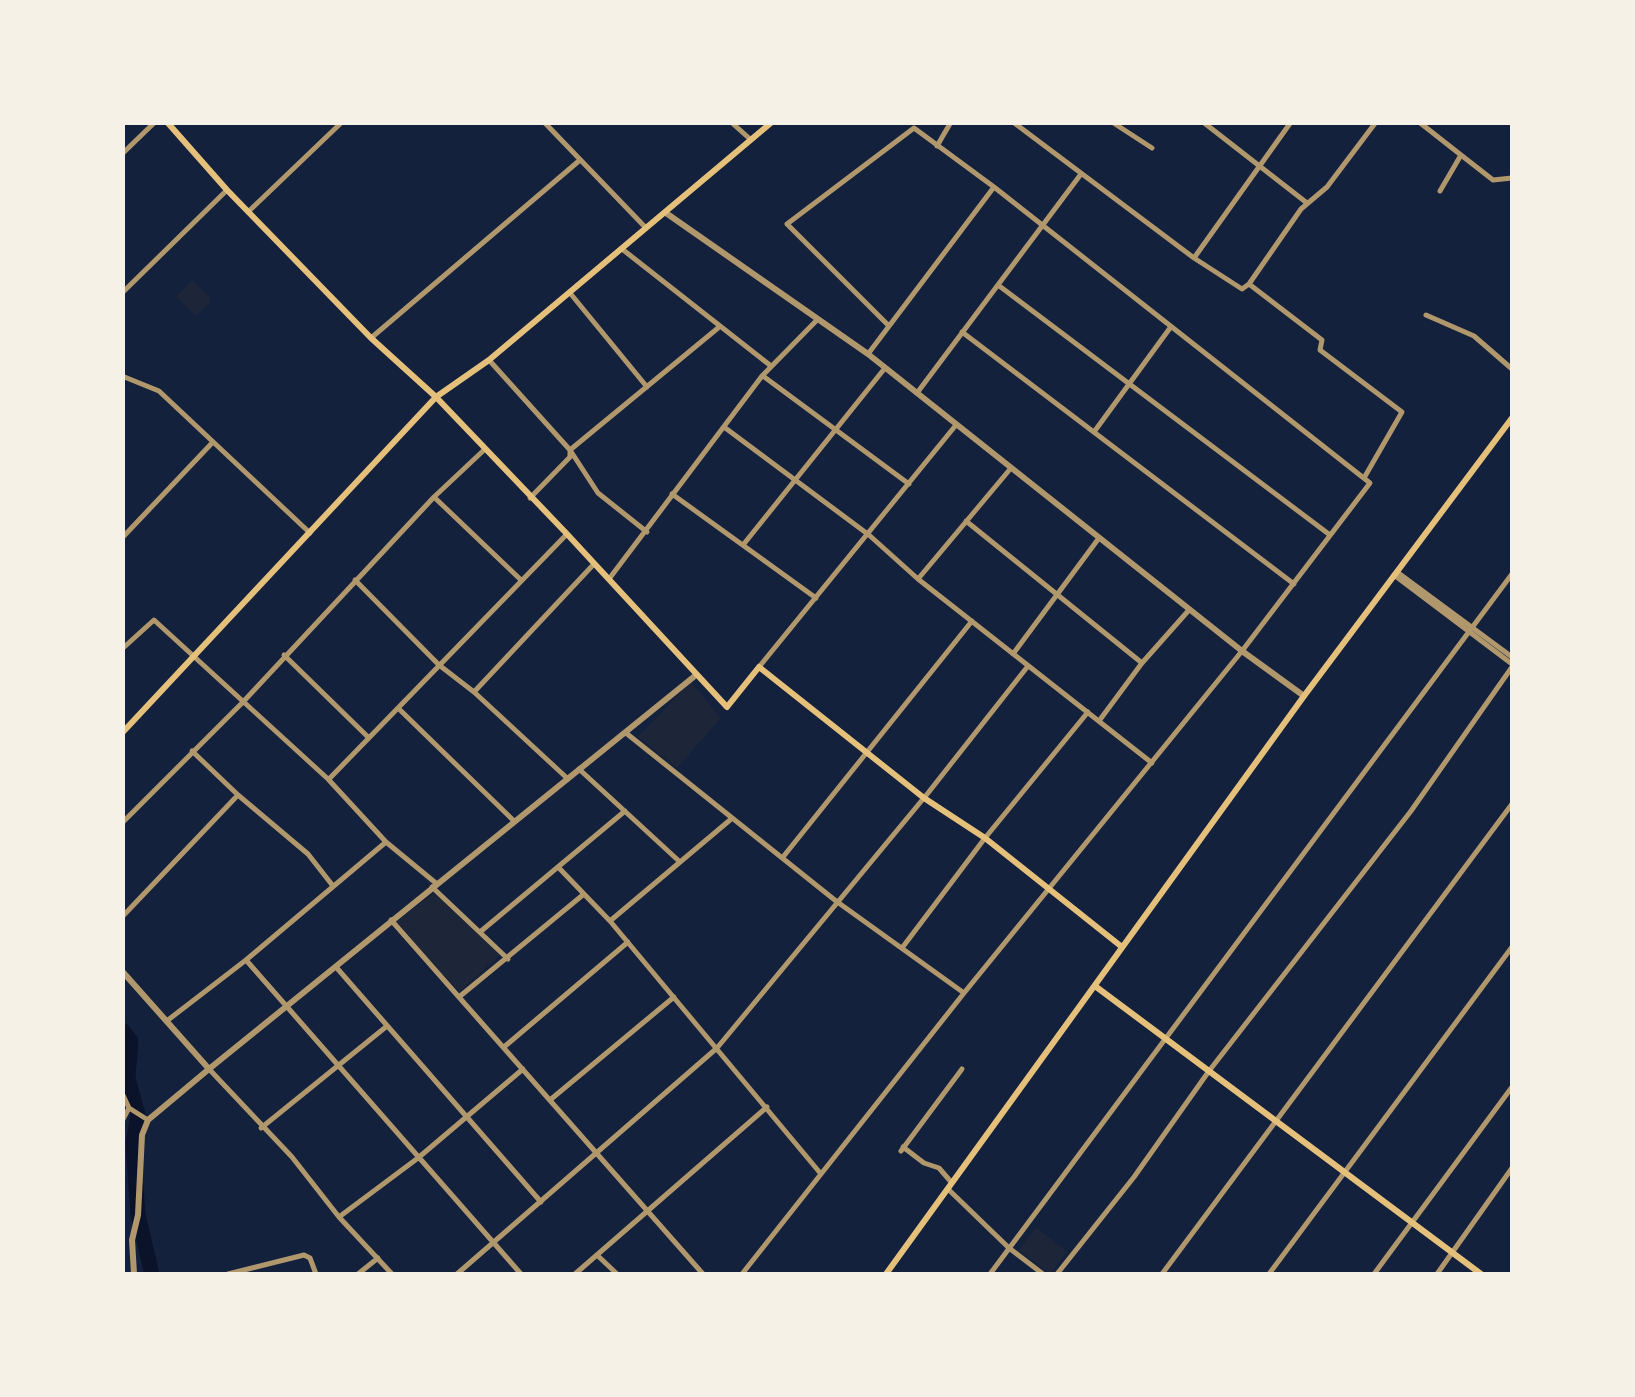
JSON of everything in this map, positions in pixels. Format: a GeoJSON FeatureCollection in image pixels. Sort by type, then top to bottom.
{"type":"FeatureCollection","features":[{"type":"Feature","properties":{"kind":"main road"},"geometry":{"type":"LineString","coordinates":[[167,122],[248,212],[436,397],[727,707],[759,667],[1122,947]]}},
{"type":"Feature","properties":{"kind":"main road"},"geometry":{"type":"LineString","coordinates":[[122,733],[436,397],[489,360],[772,122]]}},
{"type":"Feature","properties":{"kind":"main road"},"geometry":{"type":"LineString","coordinates":[[886,1274],[1304,696],[1512,418]]}},
{"type":"Feature","properties":{"kind":"main road"},"geometry":{"type":"LineString","coordinates":[[1095,986],[1482,1274]]}},
{"type":"Feature","properties":{"kind":"street"},"geometry":{"type":"LineString","coordinates":[[122,154],[155,122]]}},
{"type":"Feature","properties":{"kind":"street"},"geometry":{"type":"LineString","coordinates":[[248,212],[342,122]]}},
{"type":"Feature","properties":{"kind":"street"},"geometry":{"type":"LineString","coordinates":[[544,122],[647,229]]}},
{"type":"Feature","properties":{"kind":"street"},"geometry":{"type":"LineString","coordinates":[[731,122],[750,139]]}},
{"type":"Feature","properties":{"kind":"street"},"geometry":{"type":"LineString","coordinates":[[937,146],[952,122]]}},
{"type":"Feature","properties":{"kind":"street"},"geometry":{"type":"LineString","coordinates":[[1013,122],[1194,258],[1242,289],[1250,284],[1307,203],[1327,187],[1376,122]]}},
{"type":"Feature","properties":{"kind":"street"},"geometry":{"type":"LineString","coordinates":[[1112,122],[1152,148]]}},
{"type":"Feature","properties":{"kind":"street"},"geometry":{"type":"LineString","coordinates":[[1202,122],[1307,203]]}},
{"type":"Feature","properties":{"kind":"street"},"geometry":{"type":"LineString","coordinates":[[1194,258],[1291,122]]}},
{"type":"Feature","properties":{"kind":"street"},"geometry":{"type":"LineString","coordinates":[[1419,122],[1493,180],[1512,178]]}},
{"type":"Feature","properties":{"kind":"street"},"geometry":{"type":"LineString","coordinates":[[742,1274],[1242,651],[1370,483],[914,128],[787,224],[888,325]]}},
{"type":"Feature","properties":{"kind":"street"},"geometry":{"type":"LineString","coordinates":[[1440,191],[1461,155]]}},
{"type":"Feature","properties":{"kind":"street"},"geometry":{"type":"LineString","coordinates":[[372,338],[580,160]]}},
{"type":"Feature","properties":{"kind":"street"},"geometry":{"type":"LineString","coordinates":[[916,393],[1082,174]]}},
{"type":"Feature","properties":{"kind":"street"},"geometry":{"type":"LineString","coordinates":[[868,354],[994,187]]}},
{"type":"Feature","properties":{"kind":"street"},"geometry":{"type":"LineString","coordinates":[[122,293],[227,190]]}},
{"type":"Feature","properties":{"kind":"street"},"geometry":{"type":"LineString","coordinates":[[666,212],[868,354],[1304,696]]}},
{"type":"Feature","properties":{"kind":"street"},"geometry":{"type":"LineString","coordinates":[[622,250],[770,366]]}},
{"type":"Feature","properties":{"kind":"street"},"geometry":{"type":"LineString","coordinates":[[1250,284],[1322,340],[1320,350],[1402,412],[1364,478]]}},
{"type":"Feature","properties":{"kind":"street"},"geometry":{"type":"LineString","coordinates":[[998,285],[1330,535]]}},
{"type":"Feature","properties":{"kind":"street"},"geometry":{"type":"LineString","coordinates":[[570,293],[647,388]]}},
{"type":"Feature","properties":{"kind":"street"},"geometry":{"type":"LineString","coordinates":[[1426,315],[1474,336],[1512,369]]}},
{"type":"Feature","properties":{"kind":"street"},"geometry":{"type":"LineString","coordinates":[[609,579],[770,366],[818,319]]}},
{"type":"Feature","properties":{"kind":"street"},"geometry":{"type":"LineString","coordinates":[[570,450],[718,328]]}},
{"type":"Feature","properties":{"kind":"street"},"geometry":{"type":"LineString","coordinates":[[1094,432],[1170,328]]}},
{"type":"Feature","properties":{"kind":"street"},"geometry":{"type":"LineString","coordinates":[[962,332],[1294,584]]}},
{"type":"Feature","properties":{"kind":"street"},"geometry":{"type":"LineString","coordinates":[[489,360],[570,450],[598,493],[647,532]]}},
{"type":"Feature","properties":{"kind":"street"},"geometry":{"type":"LineString","coordinates":[[743,545],[885,368]]}},
{"type":"Feature","properties":{"kind":"street"},"geometry":{"type":"LineString","coordinates":[[122,376],[159,390],[311,534]]}},
{"type":"Feature","properties":{"kind":"street"},"geometry":{"type":"LineString","coordinates":[[762,376],[909,484]]}},
{"type":"Feature","properties":{"kind":"street"},"geometry":{"type":"LineString","coordinates":[[759,667],[956,424]]}},
{"type":"Feature","properties":{"kind":"street"},"geometry":{"type":"LineString","coordinates":[[724,427],[869,535],[918,579],[1152,763]]}},
{"type":"Feature","properties":{"kind":"street"},"geometry":{"type":"LineString","coordinates":[[122,538],[212,443]]}},
{"type":"Feature","properties":{"kind":"street"},"geometry":{"type":"LineString","coordinates":[[122,824],[243,702],[434,496],[484,450]]}},
{"type":"Feature","properties":{"kind":"street"},"geometry":{"type":"LineString","coordinates":[[530,498],[570,456],[570,450]]}},
{"type":"Feature","properties":{"kind":"street"},"geometry":{"type":"LineString","coordinates":[[918,579],[1011,468]]}},
{"type":"Feature","properties":{"kind":"street"},"geometry":{"type":"LineString","coordinates":[[672,494],[816,598]]}},
{"type":"Feature","properties":{"kind":"street"},"geometry":{"type":"LineString","coordinates":[[434,496],[521,580]]}},
{"type":"Feature","properties":{"kind":"street"},"geometry":{"type":"LineString","coordinates":[[966,521],[1142,664]]}},
{"type":"Feature","properties":{"kind":"street"},"geometry":{"type":"LineString","coordinates":[[328,779],[567,534]]}},
{"type":"Feature","properties":{"kind":"street"},"geometry":{"type":"LineString","coordinates":[[1012,654],[1099,538]]}},
{"type":"Feature","properties":{"kind":"street"},"geometry":{"type":"LineString","coordinates":[[474,692],[593,566]]}},
{"type":"Feature","properties":{"kind":"street"},"geometry":{"type":"LineString","coordinates":[[1057,1274],[1411,812],[1512,662],[1396,573]]}},
{"type":"Feature","properties":{"kind":"street"},"geometry":{"type":"LineString","coordinates":[[990,1274],[1512,574]]}},
{"type":"Feature","properties":{"kind":"street"},"geometry":{"type":"LineString","coordinates":[[355,580],[439,665],[568,779]]}},
{"type":"Feature","properties":{"kind":"street"},"geometry":{"type":"LineString","coordinates":[[1098,721],[1190,610]]}},
{"type":"Feature","properties":{"kind":"street"},"geometry":{"type":"LineString","coordinates":[[122,649],[154,620],[328,779],[386,842],[508,959]]}},
{"type":"Feature","properties":{"kind":"street"},"geometry":{"type":"LineString","coordinates":[[782,858],[972,621]]}},
{"type":"Feature","properties":{"kind":"street"},"geometry":{"type":"LineString","coordinates":[[122,634],[130,641]]}},
{"type":"Feature","properties":{"kind":"street"},"geometry":{"type":"LineString","coordinates":[[284,656],[369,738]]}},
{"type":"Feature","properties":{"kind":"street"},"geometry":{"type":"LineString","coordinates":[[458,1274],[717,1048],[1028,666]]}},
{"type":"Feature","properties":{"kind":"street"},"geometry":{"type":"LineString","coordinates":[[134,1274],[132,1240],[138,1215],[142,1134],[148,1120],[696,675]]}},
{"type":"Feature","properties":{"kind":"street"},"geometry":{"type":"LineString","coordinates":[[398,708],[513,820]]}},
{"type":"Feature","properties":{"kind":"street"},"geometry":{"type":"LineString","coordinates":[[902,948],[1088,712]]}},
{"type":"Feature","properties":{"kind":"street"},"geometry":{"type":"LineString","coordinates":[[625,732],[836,901],[964,993]]}},
{"type":"Feature","properties":{"kind":"street"},"geometry":{"type":"LineString","coordinates":[[192,751],[238,796],[308,854],[333,886]]}},
{"type":"Feature","properties":{"kind":"street"},"geometry":{"type":"LineString","coordinates":[[579,769],[680,862]]}},
{"type":"Feature","properties":{"kind":"street"},"geometry":{"type":"LineString","coordinates":[[122,917],[238,796]]}},
{"type":"Feature","properties":{"kind":"street"},"geometry":{"type":"LineString","coordinates":[[1162,1274],[1512,804]]}},
{"type":"Feature","properties":{"kind":"street"},"geometry":{"type":"LineString","coordinates":[[480,932],[625,811]]}},
{"type":"Feature","properties":{"kind":"street"},"geometry":{"type":"LineString","coordinates":[[610,921],[731,820]]}},
{"type":"Feature","properties":{"kind":"street"},"geometry":{"type":"LineString","coordinates":[[168,1020],[386,842]]}},
{"type":"Feature","properties":{"kind":"street"},"geometry":{"type":"LineString","coordinates":[[559,868],[628,942],[820,1174]]}},
{"type":"Feature","properties":{"kind":"street"},"geometry":{"type":"LineString","coordinates":[[460,997],[584,894]]}},
{"type":"Feature","properties":{"kind":"street"},"geometry":{"type":"LineString","coordinates":[[391,920],[703,1274]]}},
{"type":"Feature","properties":{"kind":"street"},"geometry":{"type":"LineString","coordinates":[[504,1048],[628,942]]}},
{"type":"Feature","properties":{"kind":"street"},"geometry":{"type":"LineString","coordinates":[[1269,1274],[1512,947]]}},
{"type":"Feature","properties":{"kind":"street"},"geometry":{"type":"LineString","coordinates":[[246,960],[520,1274]]}},
{"type":"Feature","properties":{"kind":"street"},"geometry":{"type":"LineString","coordinates":[[335,966],[540,1202]]}},
{"type":"Feature","properties":{"kind":"street"},"geometry":{"type":"LineString","coordinates":[[122,972],[261,1128],[292,1157],[339,1217],[392,1274]]}},
{"type":"Feature","properties":{"kind":"street"},"geometry":{"type":"LineString","coordinates":[[550,1100],[674,997]]}},
{"type":"Feature","properties":{"kind":"street"},"geometry":{"type":"LineString","coordinates":[[261,1128],[387,1026]]}},
{"type":"Feature","properties":{"kind":"street"},"geometry":{"type":"LineString","coordinates":[[962,1069],[902,1149],[950,1177],[951,1187],[1009,1248],[1043,1274]]}},
{"type":"Feature","properties":{"kind":"street"},"geometry":{"type":"LineString","coordinates":[[339,1217],[418,1158],[523,1070]]}},
{"type":"Feature","properties":{"kind":"street"},"geometry":{"type":"LineString","coordinates":[[1374,1274],[1512,1088]]}},
{"type":"Feature","properties":{"kind":"street"},"geometry":{"type":"LineString","coordinates":[[122,1093],[129,1108],[148,1120]]}},
{"type":"Feature","properties":{"kind":"street"},"geometry":{"type":"LineString","coordinates":[[576,1274],[767,1107]]}},
{"type":"Feature","properties":{"kind":"street"},"geometry":{"type":"LineString","coordinates":[[122,1120],[129,1108]]}},
{"type":"Feature","properties":{"kind":"street"},"geometry":{"type":"LineString","coordinates":[[1437,1274],[1512,1168]]}},
{"type":"Feature","properties":{"kind":"street"},"geometry":{"type":"LineString","coordinates":[[228,1274],[248,1272],[304,1254],[310,1258],[316,1274]]}},
{"type":"Feature","properties":{"kind":"street"},"geometry":{"type":"LineString","coordinates":[[597,1255],[617,1274]]}},
{"type":"Feature","properties":{"kind":"street"},"geometry":{"type":"LineString","coordinates":[[358,1274],[378,1258]]}},
{"type":"Feature","properties":{"kind":"shaded area"},"geometry":{"type":"Polygon","coordinates":[[[192,280],[210,297],[196,316],[176,297],[192,280]]]}},
{"type":"Feature","properties":{"kind":"shaded area"},"geometry":{"type":"Polygon","coordinates":[[[691,682],[721,718],[677,768],[638,737],[691,682]]]}},
{"type":"Feature","properties":{"kind":"shaded area"},"geometry":{"type":"Polygon","coordinates":[[[434,893],[500,955],[459,992],[395,923],[434,893]]]}},
{"type":"Feature","properties":{"kind":"shaded area"},"geometry":{"type":"Polygon","coordinates":[[[1036,1227],[1067,1252],[1050,1274],[1019,1250],[1036,1227]]]}},
{"type":"Feature","properties":{"kind":"waterway"},"geometry":{"type":"LineString","coordinates":[[122,1030],[131,1041],[128,1078],[138,1115],[133,1143],[138,1215],[152,1274]]}}]}
